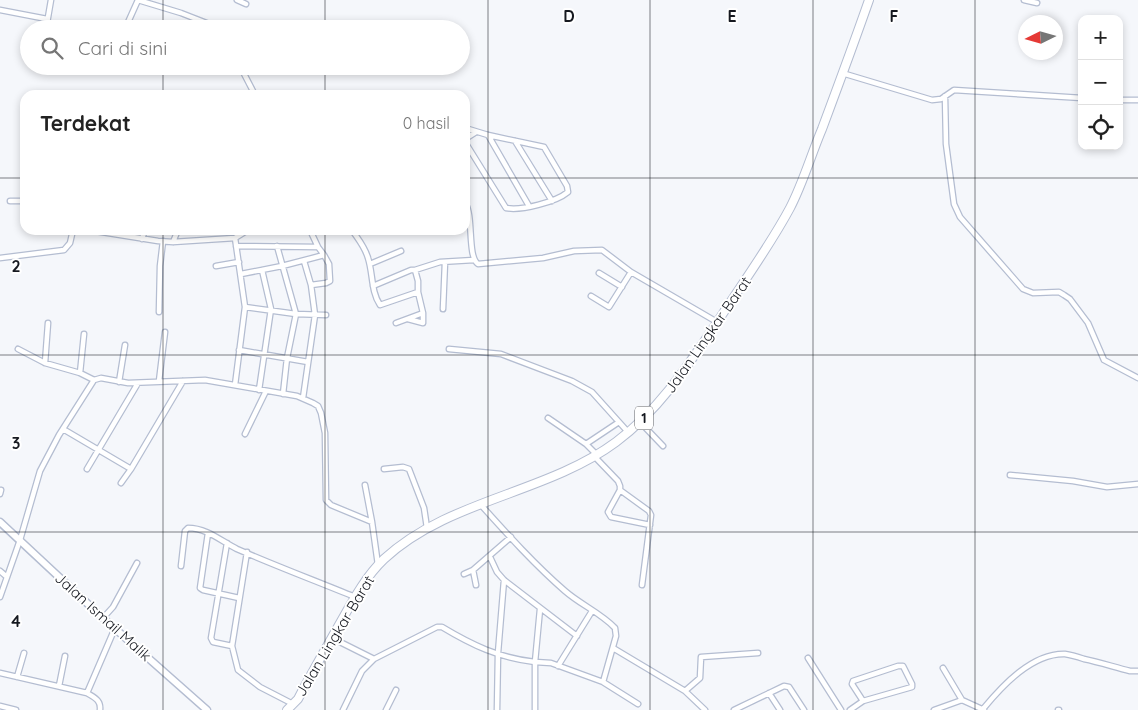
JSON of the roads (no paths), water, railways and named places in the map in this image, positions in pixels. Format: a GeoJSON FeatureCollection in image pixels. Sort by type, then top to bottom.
{"type":"FeatureCollection","features":[{"type":"Feature","properties":{"kind":"highway","name":"Jalan Lingkar Barat"},"geometry":{"type":"LineString","coordinates":[[290,707],[298,699],[355,597],[378,565],[396,548],[427,528],[596,456],[640,422],[666,394],[766,251],[791,206],[869,0]]}},
{"type":"Feature","properties":{"kind":"main road","name":"Jalan Ismail Malik"},"geometry":{"type":"LineString","coordinates":[[0,522],[207,710]]}},
{"type":"Feature","properties":{"kind":"street"},"geometry":{"type":"LineString","coordinates":[[48,20],[51,0]]}},
{"type":"Feature","properties":{"kind":"street"},"geometry":{"type":"LineString","coordinates":[[129,20],[138,0],[199,20]]}},
{"type":"Feature","properties":{"kind":"street"},"geometry":{"type":"LineString","coordinates":[[237,0],[246,4]]}},
{"type":"Feature","properties":{"kind":"street"},"geometry":{"type":"LineString","coordinates":[[1024,0],[1037,3]]}},
{"type":"Feature","properties":{"kind":"street"},"geometry":{"type":"LineString","coordinates":[[0,10],[34,20]]}},
{"type":"Feature","properties":{"kind":"street"},"geometry":{"type":"LineString","coordinates":[[842,74],[932,100],[941,99],[954,90],[1078,98]]}},
{"type":"Feature","properties":{"kind":"street"},"geometry":{"type":"LineString","coordinates":[[245,75],[252,90]]}},
{"type":"Feature","properties":{"kind":"street"},"geometry":{"type":"LineString","coordinates":[[945,96],[946,144],[954,204],[960,217],[1023,289],[1034,293],[1059,292],[1070,299],[1088,323],[1104,360],[1138,378]]}},
{"type":"Feature","properties":{"kind":"street"},"geometry":{"type":"LineString","coordinates":[[1123,100],[1138,100]]}},
{"type":"Feature","properties":{"kind":"street"},"geometry":{"type":"LineString","coordinates":[[470,130],[542,146],[548,152],[569,190],[552,201],[512,209],[506,208],[470,149]]}},
{"type":"Feature","properties":{"kind":"street"},"geometry":{"type":"LineString","coordinates":[[470,137],[476,132]]}},
{"type":"Feature","properties":{"kind":"street"},"geometry":{"type":"LineString","coordinates":[[488,135],[529,206]]}},
{"type":"Feature","properties":{"kind":"street"},"geometry":{"type":"LineString","coordinates":[[515,141],[552,201]]}},
{"type":"Feature","properties":{"kind":"street"},"geometry":{"type":"LineString","coordinates":[[10,201],[20,201]]}},
{"type":"Feature","properties":{"kind":"street"},"geometry":{"type":"LineString","coordinates":[[470,221],[474,260],[478,264],[543,258],[574,251],[599,249],[608,253],[631,272],[717,322]]}},
{"type":"Feature","properties":{"kind":"street"},"geometry":{"type":"LineString","coordinates":[[0,258],[64,250],[70,243],[72,235]]}},
{"type":"Feature","properties":{"kind":"street"},"geometry":{"type":"LineString","coordinates":[[126,235],[142,239],[174,242],[234,238],[239,235]]}},
{"type":"Feature","properties":{"kind":"street"},"geometry":{"type":"LineString","coordinates":[[142,239],[143,235]]}},
{"type":"Feature","properties":{"kind":"street"},"geometry":{"type":"LineString","coordinates":[[174,242],[176,235]]}},
{"type":"Feature","properties":{"kind":"street"},"geometry":{"type":"LineString","coordinates":[[311,285],[330,281],[329,264],[313,235]]}},
{"type":"Feature","properties":{"kind":"street"},"geometry":{"type":"LineString","coordinates":[[356,235],[364,247],[370,264],[378,303],[382,305],[418,292]]}},
{"type":"Feature","properties":{"kind":"street"},"geometry":{"type":"LineString","coordinates":[[234,238],[245,307],[235,385]]}},
{"type":"Feature","properties":{"kind":"street"},"geometry":{"type":"LineString","coordinates":[[159,312],[160,266],[163,241]]}},
{"type":"Feature","properties":{"kind":"street"},"geometry":{"type":"LineString","coordinates":[[236,246],[318,247]]}},
{"type":"Feature","properties":{"kind":"street"},"geometry":{"type":"LineString","coordinates":[[277,246],[296,314],[283,394]]}},
{"type":"Feature","properties":{"kind":"street"},"geometry":{"type":"LineString","coordinates":[[370,264],[401,251]]}},
{"type":"Feature","properties":{"kind":"street"},"geometry":{"type":"LineString","coordinates":[[241,274],[324,255]]}},
{"type":"Feature","properties":{"kind":"street"},"geometry":{"type":"LineString","coordinates":[[373,286],[426,265],[474,260]]}},
{"type":"Feature","properties":{"kind":"street"},"geometry":{"type":"LineString","coordinates":[[303,398],[315,315],[311,285],[304,261]]}},
{"type":"Feature","properties":{"kind":"street"},"geometry":{"type":"LineString","coordinates":[[216,266],[239,262]]}},
{"type":"Feature","properties":{"kind":"street"},"geometry":{"type":"LineString","coordinates":[[443,309],[446,262]]}},
{"type":"Feature","properties":{"kind":"street"},"geometry":{"type":"LineString","coordinates":[[259,390],[271,309],[262,270]]}},
{"type":"Feature","properties":{"kind":"street"},"geometry":{"type":"LineString","coordinates":[[407,319],[423,323],[415,270]]}},
{"type":"Feature","properties":{"kind":"street"},"geometry":{"type":"LineString","coordinates":[[591,296],[609,308],[631,272]]}},
{"type":"Feature","properties":{"kind":"street"},"geometry":{"type":"LineString","coordinates":[[599,273],[622,287]]}},
{"type":"Feature","properties":{"kind":"street"},"geometry":{"type":"LineString","coordinates":[[245,307],[271,309],[296,314],[326,314]]}},
{"type":"Feature","properties":{"kind":"street"},"geometry":{"type":"LineString","coordinates":[[396,323],[423,313]]}},
{"type":"Feature","properties":{"kind":"street"},"geometry":{"type":"LineString","coordinates":[[45,363],[48,323]]}},
{"type":"Feature","properties":{"kind":"street"},"geometry":{"type":"LineString","coordinates":[[159,381],[166,332]]}},
{"type":"Feature","properties":{"kind":"street"},"geometry":{"type":"LineString","coordinates":[[80,373],[84,334]]}},
{"type":"Feature","properties":{"kind":"street"},"geometry":{"type":"LineString","coordinates":[[120,382],[125,345]]}},
{"type":"Feature","properties":{"kind":"street"},"geometry":{"type":"LineString","coordinates":[[18,349],[45,363],[80,373],[94,380]]}},
{"type":"Feature","properties":{"kind":"street"},"geometry":{"type":"LineString","coordinates":[[448,349],[501,354],[554,373],[588,389],[628,432]]}},
{"type":"Feature","properties":{"kind":"street"},"geometry":{"type":"LineString","coordinates":[[239,350],[308,362]]}},
{"type":"Feature","properties":{"kind":"street"},"geometry":{"type":"LineString","coordinates":[[0,597],[20,540],[40,470],[94,380],[101,378],[138,383],[205,380],[303,398],[318,406],[323,420],[325,433],[326,500],[331,505],[372,522]]}},
{"type":"Feature","properties":{"kind":"street"},"geometry":{"type":"LineString","coordinates":[[121,483],[183,381]]}},
{"type":"Feature","properties":{"kind":"street"},"geometry":{"type":"LineString","coordinates":[[87,469],[138,383]]}},
{"type":"Feature","properties":{"kind":"street"},"geometry":{"type":"LineString","coordinates":[[245,434],[266,391]]}},
{"type":"Feature","properties":{"kind":"street"},"geometry":{"type":"LineString","coordinates":[[548,418],[586,444],[620,484],[620,490],[608,512],[609,515],[650,525]]}},
{"type":"Feature","properties":{"kind":"street"},"geometry":{"type":"LineString","coordinates":[[586,444],[619,422]]}},
{"type":"Feature","properties":{"kind":"street"},"geometry":{"type":"LineString","coordinates":[[640,422],[663,446]]}},
{"type":"Feature","properties":{"kind":"street"},"geometry":{"type":"LineString","coordinates":[[63,429],[131,469]]}},
{"type":"Feature","properties":{"kind":"street"},"geometry":{"type":"LineString","coordinates":[[384,469],[403,467],[409,469],[424,508],[427,528]]}},
{"type":"Feature","properties":{"kind":"street"},"geometry":{"type":"LineString","coordinates":[[1010,475],[1073,481],[1107,487],[1138,484]]}},
{"type":"Feature","properties":{"kind":"street"},"geometry":{"type":"LineString","coordinates":[[365,485],[378,565]]}},
{"type":"Feature","properties":{"kind":"street"},"geometry":{"type":"LineString","coordinates":[[620,490],[649,511],[651,515],[642,584]]}},
{"type":"Feature","properties":{"kind":"street"},"geometry":{"type":"LineString","coordinates":[[481,505],[510,537],[566,592],[616,628],[616,636],[603,682]]}},
{"type":"Feature","properties":{"kind":"street"},"geometry":{"type":"LineString","coordinates":[[181,566],[186,529],[190,528],[208,532],[227,543],[298,575],[355,597]]}},
{"type":"Feature","properties":{"kind":"street"},"geometry":{"type":"LineString","coordinates":[[208,532],[199,587],[203,590],[239,598]]}},
{"type":"Feature","properties":{"kind":"street"},"geometry":{"type":"LineString","coordinates":[[464,574],[473,570],[490,557],[510,537]]}},
{"type":"Feature","properties":{"kind":"street"},"geometry":{"type":"LineString","coordinates":[[227,543],[211,640],[232,646]]}},
{"type":"Feature","properties":{"kind":"street"},"geometry":{"type":"LineString","coordinates":[[247,552],[232,646],[238,670],[290,707]]}},
{"type":"Feature","properties":{"kind":"street"},"geometry":{"type":"LineString","coordinates":[[490,557],[497,572],[504,580],[577,636]]}},
{"type":"Feature","properties":{"kind":"street"},"geometry":{"type":"LineString","coordinates":[[104,618],[136,563]]}},
{"type":"Feature","properties":{"kind":"street"},"geometry":{"type":"LineString","coordinates":[[473,570],[476,585]]}},
{"type":"Feature","properties":{"kind":"street"},"geometry":{"type":"LineString","coordinates":[[0,571],[7,577]]}},
{"type":"Feature","properties":{"kind":"street"},"geometry":{"type":"LineString","coordinates":[[497,710],[498,654],[504,580]]}},
{"type":"Feature","properties":{"kind":"street"},"geometry":{"type":"LineString","coordinates":[[535,710],[535,662],[540,609]]}},
{"type":"Feature","properties":{"kind":"street"},"geometry":{"type":"LineString","coordinates":[[558,666],[592,611]]}},
{"type":"Feature","properties":{"kind":"street"},"geometry":{"type":"LineString","coordinates":[[343,710],[362,671],[374,660],[438,627],[442,627],[476,647],[513,658],[535,662],[546,661],[603,682],[638,704]]}},
{"type":"Feature","properties":{"kind":"street"},"geometry":{"type":"LineString","coordinates":[[88,693],[115,628]]}},
{"type":"Feature","properties":{"kind":"street"},"geometry":{"type":"LineString","coordinates":[[332,638],[374,660]]}},
{"type":"Feature","properties":{"kind":"street"},"geometry":{"type":"LineString","coordinates":[[613,648],[685,691],[704,710]]}},
{"type":"Feature","properties":{"kind":"street"},"geometry":{"type":"LineString","coordinates":[[685,691],[700,678],[701,658],[758,652]]}},
{"type":"Feature","properties":{"kind":"street"},"geometry":{"type":"LineString","coordinates":[[17,677],[24,653]]}},
{"type":"Feature","properties":{"kind":"street"},"geometry":{"type":"LineString","coordinates":[[943,668],[962,700],[983,710],[1010,679],[1029,666],[1054,656],[1064,654],[1130,671],[1138,671]]}},
{"type":"Feature","properties":{"kind":"street"},"geometry":{"type":"LineString","coordinates":[[59,686],[65,656]]}},
{"type":"Feature","properties":{"kind":"street"},"geometry":{"type":"LineString","coordinates":[[808,658],[841,710]]}},
{"type":"Feature","properties":{"kind":"street"},"geometry":{"type":"LineString","coordinates":[[850,710],[863,701],[912,687],[903,666],[853,681],[852,684],[863,701]]}},
{"type":"Feature","properties":{"kind":"street"},"geometry":{"type":"LineString","coordinates":[[0,673],[88,693],[99,700],[101,704],[100,710]]}},
{"type":"Feature","properties":{"kind":"street"},"geometry":{"type":"LineString","coordinates":[[734,710],[743,708],[782,686],[787,686],[804,710]]}},
{"type":"Feature","properties":{"kind":"street"},"geometry":{"type":"LineString","coordinates":[[386,710],[396,690]]}},
{"type":"Feature","properties":{"kind":"street"},"geometry":{"type":"LineString","coordinates":[[768,693],[780,710]]}},
{"type":"Feature","properties":{"kind":"street"},"geometry":{"type":"LineString","coordinates":[[934,710],[962,700]]}},
{"type":"Feature","properties":{"kind":"street"},"geometry":{"type":"LineString","coordinates":[[0,706],[16,710]]}}]}
